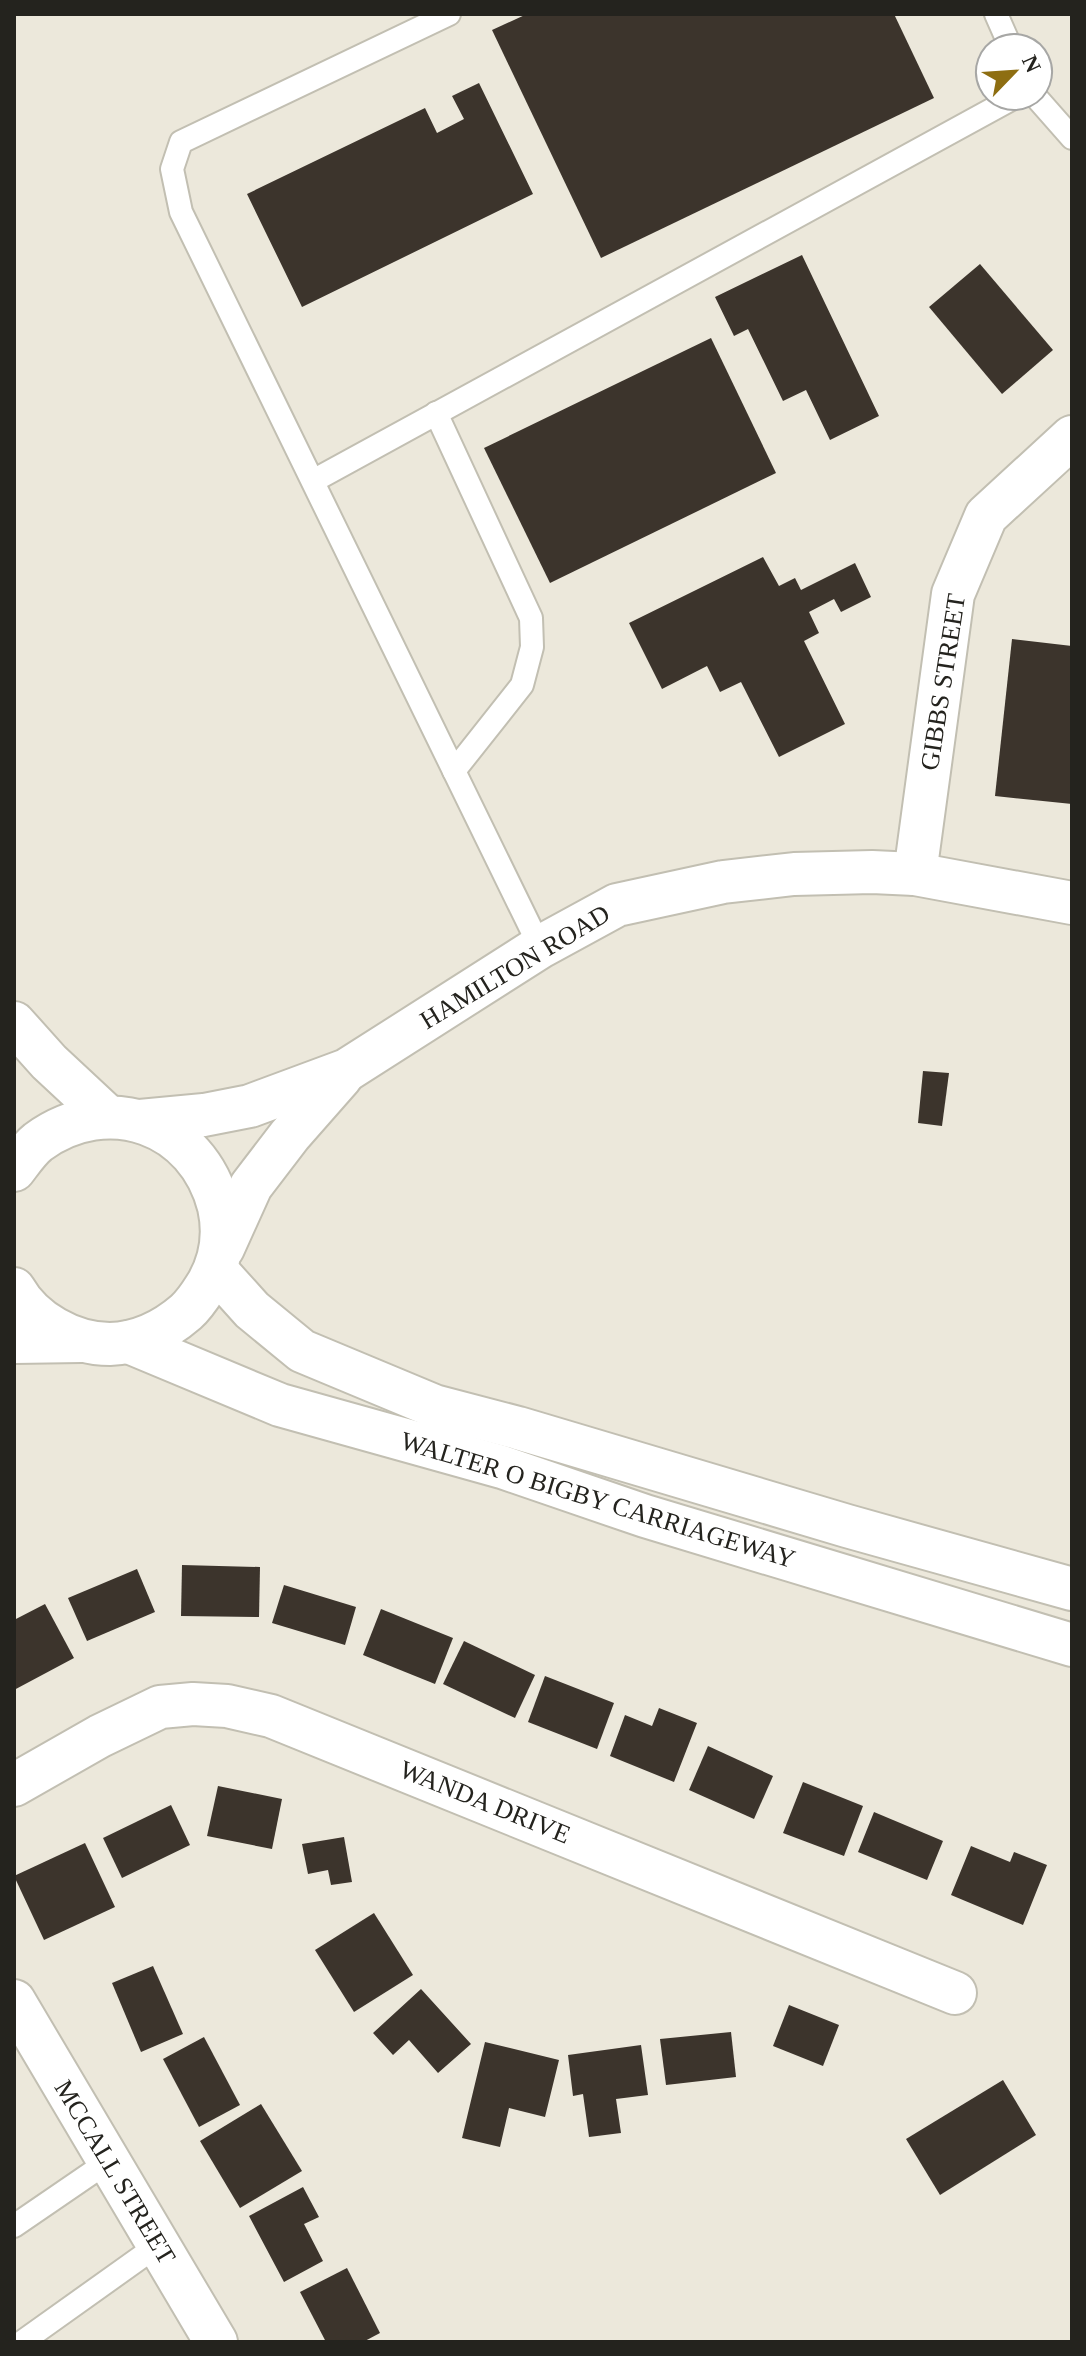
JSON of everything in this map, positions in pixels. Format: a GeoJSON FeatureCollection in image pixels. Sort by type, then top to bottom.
{"type":"FeatureCollection","features":[{"type":"Feature","properties":{"kind":"street","name":"GIBBS STREET"},"geometry":{"type":"LineString","coordinates":[[915,874],[953,594],[986,516],[1072,437]]}},
{"type":"Feature","properties":{"kind":"street","name":"HAMILTON ROAD"},"geometry":{"type":"LineString","coordinates":[[124,1119],[204,1115],[250,1106],[347,1070],[540,947],[617,905],[723,882],[794,874],[872,872],[915,874],[1072,903]]}},
{"type":"Feature","properties":{"kind":"street"},"geometry":{"type":"LineString","coordinates":[[14,1023],[49,1062],[124,1119],[171,1135],[196,1157],[214,1187],[222,1219],[218,1261]]}},
{"type":"Feature","properties":{"kind":"street","name":"HAMILTON ROAD"},"geometry":{"type":"LineString","coordinates":[[218,1261],[251,1186],[290,1135],[347,1070]]}},
{"type":"Feature","properties":{"kind":"street"},"geometry":{"type":"LineString","coordinates":[[14,1170],[36,1143],[70,1124],[124,1119]]}},
{"type":"Feature","properties":{"kind":"street","name":"WALTER O BIGBY CARRIAGEWAY"},"geometry":{"type":"LineString","coordinates":[[14,1289],[22,1302],[50,1327],[86,1341],[107,1344],[129,1342],[166,1329],[196,1303],[218,1261],[252,1310],[302,1351],[434,1406],[1072,1589]]}},
{"type":"Feature","properties":{"kind":"street"},"geometry":{"type":"LineString","coordinates":[[14,1342],[86,1341]]}},
{"type":"Feature","properties":{"kind":"street","name":"WALTER O BIGBY CARRIAGEWAY"},"geometry":{"type":"LineString","coordinates":[[129,1342],[280,1405],[502,1467],[645,1516],[1072,1645]]}},
{"type":"Feature","properties":{"kind":"street","name":"WANDA DRIVE"},"geometry":{"type":"LineString","coordinates":[[14,1785],[100,1736],[160,1707],[193,1704],[227,1706],[311,1731],[955,1993]]}},
{"type":"Feature","properties":{"kind":"street","name":"MCCALL STREET"},"geometry":{"type":"LineString","coordinates":[[14,2001],[158,2245],[197,2335]]}},
{"type":"Feature","properties":{"kind":"lane"},"geometry":{"type":"LineString","coordinates":[[449,14],[181,142],[172,169],[181,212],[540,947]]}},
{"type":"Feature","properties":{"kind":"lane"},"geometry":{"type":"LineString","coordinates":[[313,481],[988,112]]}},
{"type":"Feature","properties":{"kind":"lane"},"geometry":{"type":"LineString","coordinates":[[1049,112],[1072,138]]}},
{"type":"Feature","properties":{"kind":"lane"},"geometry":{"type":"LineString","coordinates":[[436,413],[531,618],[532,647],[522,685],[454,771]]}},
{"type":"Feature","properties":{"kind":"lane"},"geometry":{"type":"LineString","coordinates":[[14,2226],[109,2161]]}},
{"type":"Feature","properties":{"kind":"lane"},"geometry":{"type":"LineString","coordinates":[[22,2342],[158,2245]]}},
{"type":"Feature","properties":{"kind":"building"},"geometry":{"type":"Polygon","coordinates":[[[527,14],[894,14],[934,98],[601,258],[492,30],[527,14]]]}},
{"type":"Feature","properties":{"kind":"building"},"geometry":{"type":"Polygon","coordinates":[[[479,83],[533,194],[302,307],[247,194],[425,108],[437,133],[464,119],[452,96],[479,83]]]}},
{"type":"Feature","properties":{"kind":"building"},"geometry":{"type":"Polygon","coordinates":[[[802,255],[879,416],[830,440],[806,390],[783,401],[748,329],[734,336],[715,297],[802,255]]]}},
{"type":"Feature","properties":{"kind":"building"},"geometry":{"type":"Polygon","coordinates":[[[980,264],[1053,350],[1002,394],[929,307],[980,264]]]}},
{"type":"Feature","properties":{"kind":"building"},"geometry":{"type":"Polygon","coordinates":[[[711,338],[776,473],[550,583],[484,448],[711,338]]]}},
{"type":"Feature","properties":{"kind":"building"},"geometry":{"type":"Polygon","coordinates":[[[763,557],[779,586],[795,578],[801,590],[855,563],[871,597],[841,612],[834,599],[809,612],[819,633],[804,641],[845,724],[779,757],[741,682],[720,692],[707,666],[662,689],[629,623],[763,557]]]}},
{"type":"Feature","properties":{"kind":"building"},"geometry":{"type":"Polygon","coordinates":[[[1012,639],[1072,646],[1072,804],[995,796],[1012,639]]]}},
{"type":"Feature","properties":{"kind":"building"},"geometry":{"type":"Polygon","coordinates":[[[923,1071],[949,1073],[942,1126],[918,1123],[923,1071]]]}},
{"type":"Feature","properties":{"kind":"building"},"geometry":{"type":"Polygon","coordinates":[[[182,1565],[260,1567],[259,1617],[181,1616],[182,1565]]]}},
{"type":"Feature","properties":{"kind":"building"},"geometry":{"type":"Polygon","coordinates":[[[137,1569],[155,1612],[87,1641],[68,1598],[137,1569]]]}},
{"type":"Feature","properties":{"kind":"building"},"geometry":{"type":"Polygon","coordinates":[[[284,1585],[356,1607],[345,1645],[272,1623],[284,1585]]]}},
{"type":"Feature","properties":{"kind":"building"},"geometry":{"type":"Polygon","coordinates":[[[45,1604],[74,1658],[14,1690],[14,1620],[45,1604]]]}},
{"type":"Feature","properties":{"kind":"building"},"geometry":{"type":"Polygon","coordinates":[[[381,1609],[453,1638],[435,1684],[363,1655],[381,1609]]]}},
{"type":"Feature","properties":{"kind":"building"},"geometry":{"type":"Polygon","coordinates":[[[464,1641],[535,1675],[515,1718],[443,1684],[464,1641]]]}},
{"type":"Feature","properties":{"kind":"building"},"geometry":{"type":"Polygon","coordinates":[[[545,1676],[614,1703],[597,1749],[528,1722],[545,1676]]]}},
{"type":"Feature","properties":{"kind":"building"},"geometry":{"type":"Polygon","coordinates":[[[659,1708],[697,1723],[674,1782],[610,1756],[625,1715],[652,1726],[659,1708]]]}},
{"type":"Feature","properties":{"kind":"building"},"geometry":{"type":"Polygon","coordinates":[[[708,1746],[773,1776],[754,1819],[689,1790],[708,1746]]]}},
{"type":"Feature","properties":{"kind":"building"},"geometry":{"type":"Polygon","coordinates":[[[803,1782],[863,1806],[844,1856],[783,1833],[803,1782]]]}},
{"type":"Feature","properties":{"kind":"building"},"geometry":{"type":"Polygon","coordinates":[[[218,1786],[282,1799],[272,1849],[207,1836],[218,1786]]]}},
{"type":"Feature","properties":{"kind":"building"},"geometry":{"type":"Polygon","coordinates":[[[171,1805],[190,1845],[122,1878],[103,1838],[171,1805]]]}},
{"type":"Feature","properties":{"kind":"building"},"geometry":{"type":"Polygon","coordinates":[[[874,1812],[943,1841],[927,1880],[858,1852],[874,1812]]]}},
{"type":"Feature","properties":{"kind":"building"},"geometry":{"type":"Polygon","coordinates":[[[344,1837],[352,1882],[331,1885],[328,1870],[308,1874],[302,1844],[344,1837]]]}},
{"type":"Feature","properties":{"kind":"building"},"geometry":{"type":"Polygon","coordinates":[[[85,1843],[115,1907],[44,1940],[14,1876],[85,1843]]]}},
{"type":"Feature","properties":{"kind":"building"},"geometry":{"type":"Polygon","coordinates":[[[971,1846],[1010,1862],[1014,1852],[1047,1865],[1023,1925],[951,1895],[971,1846]]]}},
{"type":"Feature","properties":{"kind":"building"},"geometry":{"type":"Polygon","coordinates":[[[374,1913],[413,1975],[354,2012],[315,1950],[374,1913]]]}},
{"type":"Feature","properties":{"kind":"building"},"geometry":{"type":"Polygon","coordinates":[[[153,1966],[183,2034],[141,2052],[112,1983],[153,1966]]]}},
{"type":"Feature","properties":{"kind":"building"},"geometry":{"type":"Polygon","coordinates":[[[421,1989],[471,2044],[438,2073],[409,2040],[393,2055],[373,2033],[421,1989]]]}},
{"type":"Feature","properties":{"kind":"building"},"geometry":{"type":"Polygon","coordinates":[[[789,2005],[839,2025],[823,2066],[773,2046],[789,2005]]]}},
{"type":"Feature","properties":{"kind":"building"},"geometry":{"type":"Polygon","coordinates":[[[731,2032],[736,2077],[666,2085],[660,2039],[731,2032]]]}},
{"type":"Feature","properties":{"kind":"building"},"geometry":{"type":"Polygon","coordinates":[[[204,2037],[240,2105],[199,2127],[163,2059],[204,2037]]]}},
{"type":"Feature","properties":{"kind":"building"},"geometry":{"type":"Polygon","coordinates":[[[485,2042],[559,2060],[545,2117],[509,2108],[500,2147],[462,2138],[485,2042]]]}},
{"type":"Feature","properties":{"kind":"building"},"geometry":{"type":"Polygon","coordinates":[[[641,2045],[648,2095],[616,2099],[621,2133],[589,2137],[583,2094],[573,2096],[568,2055],[641,2045]]]}},
{"type":"Feature","properties":{"kind":"building"},"geometry":{"type":"Polygon","coordinates":[[[1003,2080],[1036,2135],[940,2195],[906,2139],[1003,2080]]]}},
{"type":"Feature","properties":{"kind":"building"},"geometry":{"type":"Polygon","coordinates":[[[261,2104],[302,2171],[240,2208],[200,2141],[261,2104]]]}},
{"type":"Feature","properties":{"kind":"building"},"geometry":{"type":"Polygon","coordinates":[[[303,2187],[319,2217],[304,2224],[323,2261],[284,2282],[249,2216],[303,2187]]]}},
{"type":"Feature","properties":{"kind":"building"},"geometry":{"type":"Polygon","coordinates":[[[347,2268],[380,2333],[363,2342],[326,2342],[300,2292],[347,2268]]]}}]}
